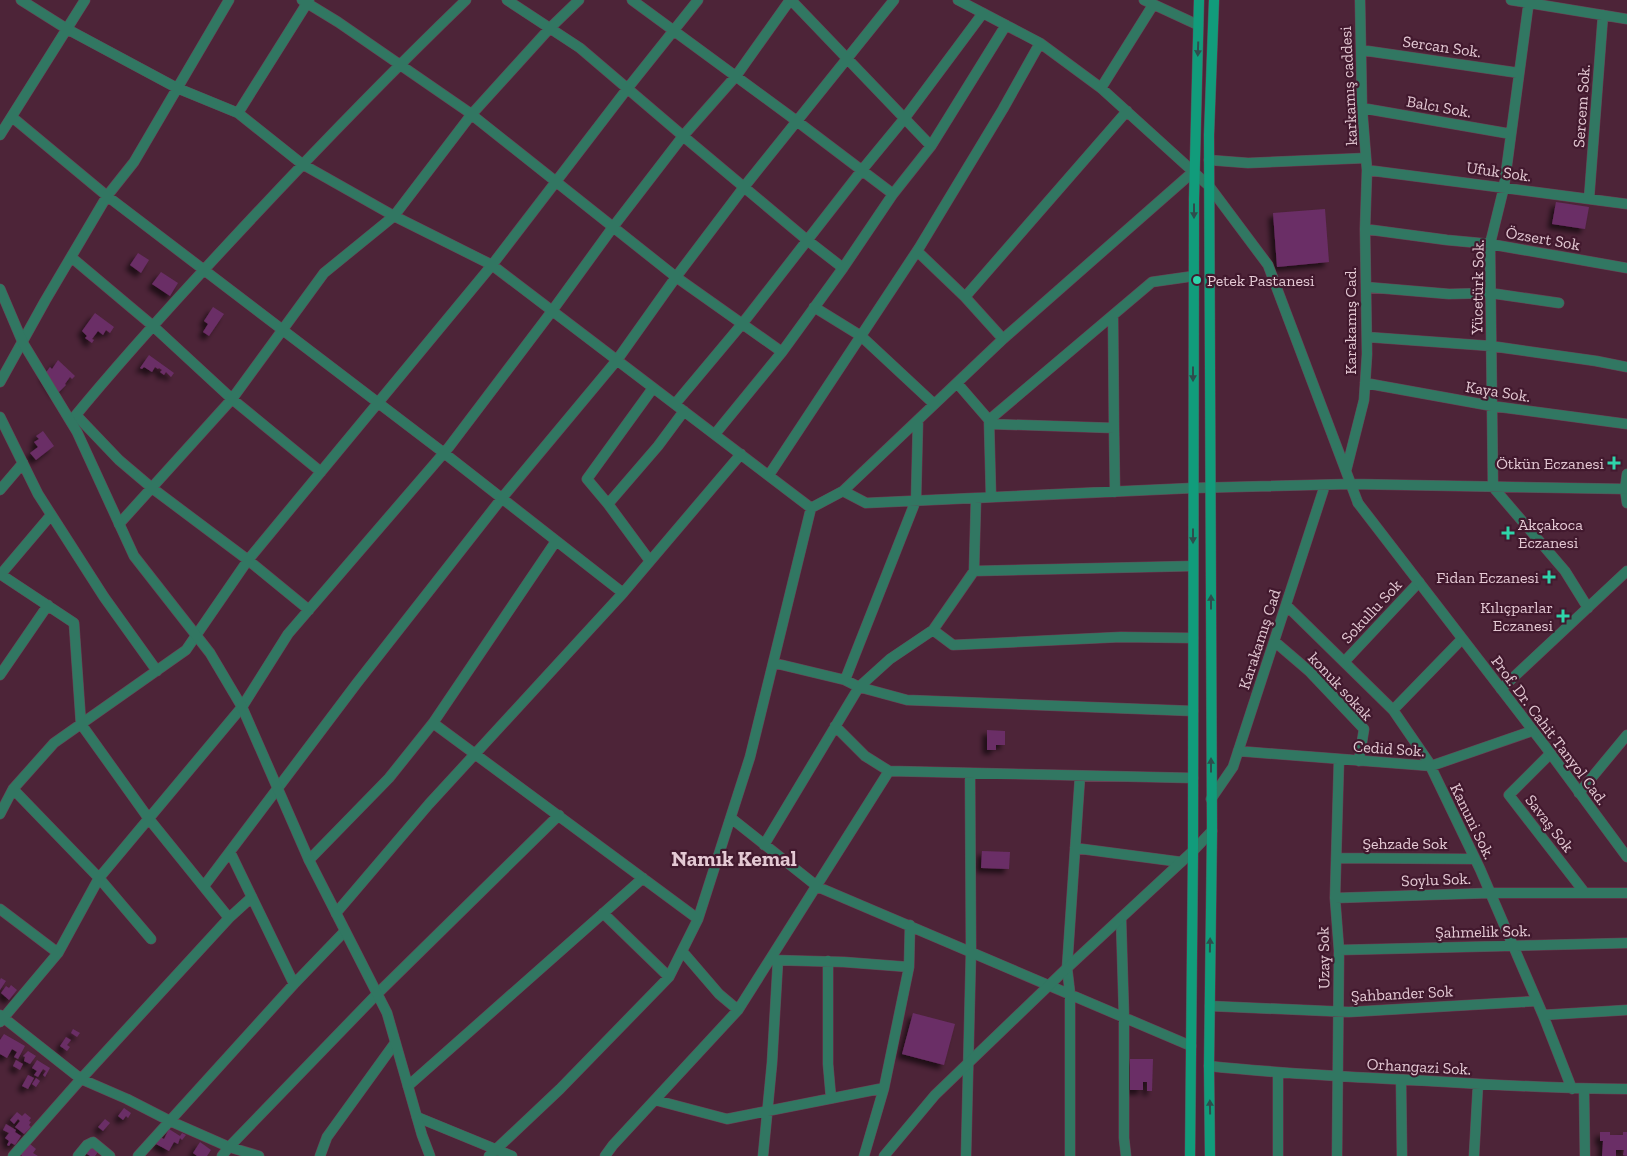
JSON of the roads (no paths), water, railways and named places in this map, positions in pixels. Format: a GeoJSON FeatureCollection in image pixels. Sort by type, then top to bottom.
{"type":"FeatureCollection","features":[{"type":"Feature","properties":{"kind":"main road"},"geometry":{"type":"LineString","coordinates":[[1190,1156],[1194,778],[1194,171],[1199,0]]}},
{"type":"Feature","properties":{"kind":"main road"},"geometry":{"type":"LineString","coordinates":[[1210,1156],[1209,1066],[1212,831],[1209,160],[1214,0]]}},
{"type":"Feature","properties":{"kind":"street"},"geometry":{"type":"LineString","coordinates":[[21,0],[67,30],[177,88],[238,113],[302,164],[394,216],[492,265],[811,508]]}},
{"type":"Feature","properties":{"kind":"street"},"geometry":{"type":"LineString","coordinates":[[0,136],[85,0]]}},
{"type":"Feature","properties":{"kind":"street"},"geometry":{"type":"LineString","coordinates":[[0,382],[23,343],[44,301],[106,196],[134,162],[229,0]]}},
{"type":"Feature","properties":{"kind":"street"},"geometry":{"type":"LineString","coordinates":[[73,418],[110,373],[302,164],[399,64],[466,0]]}},
{"type":"Feature","properties":{"kind":"street"},"geometry":{"type":"LineString","coordinates":[[507,0],[580,48],[807,240],[843,268]]}},
{"type":"Feature","properties":{"kind":"street"},"geometry":{"type":"LineString","coordinates":[[119,524],[232,399],[324,273],[394,216],[472,115],[550,28],[580,0]]}},
{"type":"Feature","properties":{"kind":"street"},"geometry":{"type":"LineString","coordinates":[[632,0],[893,194]]}},
{"type":"Feature","properties":{"kind":"street"},"geometry":{"type":"LineString","coordinates":[[0,814],[13,789],[54,743],[186,650],[248,560],[492,265],[698,0]]}},
{"type":"Feature","properties":{"kind":"street"},"geometry":{"type":"LineString","coordinates":[[259,1156],[229,1147],[81,1079],[1,1018],[58,953],[99,878],[242,707],[288,634],[444,453],[613,227],[683,136],[736,76],[791,0],[930,146]]}},
{"type":"Feature","properties":{"kind":"street"},"geometry":{"type":"LineString","coordinates":[[204,886],[357,683],[502,498],[617,360],[676,276],[744,187],[894,0]]}},
{"type":"Feature","properties":{"kind":"street","name":"Prof. Dr. Cahit Tanyol Cad."},"geometry":{"type":"LineString","coordinates":[[958,0],[1040,43],[1101,88],[1209,186],[1268,265],[1358,502],[1627,857]]}},
{"type":"Feature","properties":{"kind":"street","name":"karkamış caddesi"},"geometry":{"type":"LineString","coordinates":[[1360,0],[1362,108],[1367,170]]}},
{"type":"Feature","properties":{"kind":"street"},"geometry":{"type":"LineString","coordinates":[[1511,0],[1529,1],[1627,19]]}},
{"type":"Feature","properties":{"kind":"street"},"geometry":{"type":"LineString","coordinates":[[238,113],[306,1],[472,115],[676,276],[782,352]]}},
{"type":"Feature","properties":{"kind":"street","name":"Yücetürk Sok."},"geometry":{"type":"LineString","coordinates":[[1493,487],[1490,244],[1504,187],[1529,1]]}},
{"type":"Feature","properties":{"kind":"street"},"geometry":{"type":"LineString","coordinates":[[1101,88],[1149,2],[1198,25]]}},
{"type":"Feature","properties":{"kind":"street"},"geometry":{"type":"LineString","coordinates":[[608,504],[658,446],[680,408],[742,324],[904,118],[983,12]]}},
{"type":"Feature","properties":{"kind":"street","name":"Sercem Sok."},"geometry":{"type":"LineString","coordinates":[[1589,199],[1603,15]]}},
{"type":"Feature","properties":{"kind":"street"},"geometry":{"type":"LineString","coordinates":[[715,434],[782,352],[843,268],[893,194],[930,146],[1006,25]]}},
{"type":"Feature","properties":{"kind":"street"},"geometry":{"type":"LineString","coordinates":[[769,475],[917,251],[1003,109],[1040,43]]}},
{"type":"Feature","properties":{"kind":"street","name":"Sercan Sok."},"geometry":{"type":"LineString","coordinates":[[1361,50],[1519,73]]}},
{"type":"Feature","properties":{"kind":"street","name":"Balcı Sok."},"geometry":{"type":"LineString","coordinates":[[1362,108],[1511,134]]}},
{"type":"Feature","properties":{"kind":"street"},"geometry":{"type":"LineString","coordinates":[[965,297],[1127,111]]}},
{"type":"Feature","properties":{"kind":"street"},"geometry":{"type":"LineString","coordinates":[[12,117],[106,196],[444,453],[623,593]]}},
{"type":"Feature","properties":{"kind":"street"},"geometry":{"type":"LineString","coordinates":[[1209,160],[1248,162],[1366,158]]}},
{"type":"Feature","properties":{"kind":"street","name":"Ufuk Sok."},"geometry":{"type":"LineString","coordinates":[[1367,170],[1627,204]]}},
{"type":"Feature","properties":{"kind":"street","name":"Karakamış Cad."},"geometry":{"type":"LineString","coordinates":[[1346,470],[1364,400],[1367,337],[1365,229],[1367,170]]}},
{"type":"Feature","properties":{"kind":"street"},"geometry":{"type":"LineString","coordinates":[[492,1153],[560,1089],[669,977],[682,951],[698,918],[750,757],[811,508],[843,491],[1003,339],[1194,171]]}},
{"type":"Feature","properties":{"kind":"street","name":"Özsert Sok"},"geometry":{"type":"LineString","coordinates":[[1365,229],[1490,244],[1627,268]]}},
{"type":"Feature","properties":{"kind":"street"},"geometry":{"type":"LineString","coordinates":[[917,251],[965,297],[1003,339]]}},
{"type":"Feature","properties":{"kind":"street"},"geometry":{"type":"LineString","coordinates":[[71,257],[153,326],[232,399],[321,472]]}},
{"type":"Feature","properties":{"kind":"street"},"geometry":{"type":"LineString","coordinates":[[989,422],[1152,282],[1194,276]]}},
{"type":"Feature","properties":{"kind":"street"},"geometry":{"type":"LineString","coordinates":[[1366,287],[1449,294],[1490,293],[1559,303]]}},
{"type":"Feature","properties":{"kind":"street"},"geometry":{"type":"LineString","coordinates":[[0,289],[23,343],[73,418],[152,488],[248,560],[309,610]]}},
{"type":"Feature","properties":{"kind":"street"},"geometry":{"type":"LineString","coordinates":[[814,307],[861,336],[934,404]]}},
{"type":"Feature","properties":{"kind":"street"},"geometry":{"type":"LineString","coordinates":[[1114,314],[1115,492]]}},
{"type":"Feature","properties":{"kind":"street"},"geometry":{"type":"LineString","coordinates":[[1367,337],[1491,346],[1627,367]]}},
{"type":"Feature","properties":{"kind":"street"},"geometry":{"type":"LineString","coordinates":[[957,382],[989,422],[991,497]]}},
{"type":"Feature","properties":{"kind":"street","name":"Kaya Sok."},"geometry":{"type":"LineString","coordinates":[[1365,383],[1492,406],[1627,424]]}},
{"type":"Feature","properties":{"kind":"street"},"geometry":{"type":"LineString","coordinates":[[650,561],[587,479],[653,388]]}},
{"type":"Feature","properties":{"kind":"street"},"geometry":{"type":"LineString","coordinates":[[0,417],[38,494],[104,597],[156,671]]}},
{"type":"Feature","properties":{"kind":"street"},"geometry":{"type":"LineString","coordinates":[[73,418],[77,432],[134,556],[210,653],[242,707],[309,860],[387,1014],[427,1154]]}},
{"type":"Feature","properties":{"kind":"street"},"geometry":{"type":"LineString","coordinates":[[845,680],[916,500],[918,420]]}},
{"type":"Feature","properties":{"kind":"street"},"geometry":{"type":"LineString","coordinates":[[989,422],[1114,428]]}},
{"type":"Feature","properties":{"kind":"street"},"geometry":{"type":"LineString","coordinates":[[336,913],[429,804],[623,593],[741,454]]}},
{"type":"Feature","properties":{"kind":"street"},"geometry":{"type":"LineString","coordinates":[[0,490],[22,463]]}},
{"type":"Feature","properties":{"kind":"street"},"geometry":{"type":"LineString","coordinates":[[1627,474],[1627,503]]}},
{"type":"Feature","properties":{"kind":"street"},"geometry":{"type":"LineString","coordinates":[[843,491],[866,503],[1325,484],[1626,489]]}},
{"type":"Feature","properties":{"kind":"street","name":"Karakamış Cad"},"geometry":{"type":"LineString","coordinates":[[1211,799],[1233,767],[1325,484]]}},
{"type":"Feature","properties":{"kind":"street"},"geometry":{"type":"LineString","coordinates":[[1493,487],[1565,571],[1588,608]]}},
{"type":"Feature","properties":{"kind":"street"},"geometry":{"type":"LineString","coordinates":[[764,845],[858,687],[890,659],[933,630],[974,571],[976,498]]}},
{"type":"Feature","properties":{"kind":"street"},"geometry":{"type":"LineString","coordinates":[[51,515],[0,574],[74,623],[82,724],[149,819],[229,918]]}},
{"type":"Feature","properties":{"kind":"street"},"geometry":{"type":"LineString","coordinates":[[309,860],[389,778],[433,722],[556,541]]}},
{"type":"Feature","properties":{"kind":"street"},"geometry":{"type":"LineString","coordinates":[[974,571],[1193,566]]}},
{"type":"Feature","properties":{"kind":"street"},"geometry":{"type":"LineString","coordinates":[[1501,690],[1627,571]]}},
{"type":"Feature","properties":{"kind":"street","name":"Sokullu Sok"},"geometry":{"type":"LineString","coordinates":[[1344,661],[1419,582]]}},
{"type":"Feature","properties":{"kind":"street"},"geometry":{"type":"LineString","coordinates":[[0,675],[48,605]]}},
{"type":"Feature","properties":{"kind":"street","name":"Kanuni Sok."},"geometry":{"type":"LineString","coordinates":[[1286,605],[1393,710],[1431,766],[1490,893],[1543,1015],[1572,1089]]}},
{"type":"Feature","properties":{"kind":"street"},"geometry":{"type":"LineString","coordinates":[[933,630],[953,645],[1121,637],[1193,638]]}},
{"type":"Feature","properties":{"kind":"street"},"geometry":{"type":"LineString","coordinates":[[1393,710],[1462,639]]}},
{"type":"Feature","properties":{"kind":"street","name":"konuk sokak"},"geometry":{"type":"LineString","coordinates":[[1274,641],[1310,671],[1364,729],[1359,761]]}},
{"type":"Feature","properties":{"kind":"street"},"geometry":{"type":"LineString","coordinates":[[774,663],[845,680],[858,687],[906,700],[1193,711]]}},
{"type":"Feature","properties":{"kind":"street"},"geometry":{"type":"LineString","coordinates":[[433,722],[698,918]]}},
{"type":"Feature","properties":{"kind":"street"},"geometry":{"type":"LineString","coordinates":[[835,726],[865,756],[889,771],[1194,778]]}},
{"type":"Feature","properties":{"kind":"street","name":"Cedid Sok."},"geometry":{"type":"LineString","coordinates":[[1238,751],[1431,766],[1532,731]]}},
{"type":"Feature","properties":{"kind":"street"},"geometry":{"type":"LineString","coordinates":[[1580,793],[1627,736]]}},
{"type":"Feature","properties":{"kind":"street","name":"Savaş Sok"},"geometry":{"type":"LineString","coordinates":[[1550,754],[1509,795],[1585,893]]}},
{"type":"Feature","properties":{"kind":"street","name":"Uzay Sok"},"geometry":{"type":"LineString","coordinates":[[1337,1156],[1339,950],[1335,898],[1339,759]]}},
{"type":"Feature","properties":{"kind":"street"},"geometry":{"type":"LineString","coordinates":[[605,1156],[738,1010],[774,960],[889,771]]}},
{"type":"Feature","properties":{"kind":"street"},"geometry":{"type":"LineString","coordinates":[[966,1156],[971,951],[970,773]]}},
{"type":"Feature","properties":{"kind":"street"},"geometry":{"type":"LineString","coordinates":[[1070,1156],[1070,993],[1067,968],[1080,776]]}},
{"type":"Feature","properties":{"kind":"street"},"geometry":{"type":"LineString","coordinates":[[13,789],[99,878],[151,939]]}},
{"type":"Feature","properties":{"kind":"street"},"geometry":{"type":"LineString","coordinates":[[222,1156],[377,994],[559,815]]}},
{"type":"Feature","properties":{"kind":"street"},"geometry":{"type":"LineString","coordinates":[[731,818],[818,886],[1191,1046]]}},
{"type":"Feature","properties":{"kind":"street"},"geometry":{"type":"LineString","coordinates":[[884,1156],[935,1095],[1049,984],[1193,852],[1212,831]]}},
{"type":"Feature","properties":{"kind":"street"},"geometry":{"type":"LineString","coordinates":[[1075,848],[1182,862]]}},
{"type":"Feature","properties":{"kind":"street"},"geometry":{"type":"LineString","coordinates":[[230,852],[294,984]]}},
{"type":"Feature","properties":{"kind":"street","name":"Şehzade Sok"},"geometry":{"type":"LineString","coordinates":[[1336,858],[1475,859]]}},
{"type":"Feature","properties":{"kind":"street"},"geometry":{"type":"LineString","coordinates":[[408,1086],[643,878]]}},
{"type":"Feature","properties":{"kind":"street","name":"Soylu Sok."},"geometry":{"type":"LineString","coordinates":[[1335,898],[1490,893],[1627,893]]}},
{"type":"Feature","properties":{"kind":"street"},"geometry":{"type":"LineString","coordinates":[[13,1156],[229,918],[252,897]]}},
{"type":"Feature","properties":{"kind":"street"},"geometry":{"type":"LineString","coordinates":[[0,909],[58,953]]}},
{"type":"Feature","properties":{"kind":"street"},"geometry":{"type":"LineString","coordinates":[[603,913],[669,977]]}},
{"type":"Feature","properties":{"kind":"street"},"geometry":{"type":"LineString","coordinates":[[1121,918],[1124,1017],[1124,1138],[1126,1156]]}},
{"type":"Feature","properties":{"kind":"street"},"geometry":{"type":"LineString","coordinates":[[864,1156],[884,1088],[909,967],[910,925]]}},
{"type":"Feature","properties":{"kind":"street"},"geometry":{"type":"LineString","coordinates":[[138,1156],[294,984],[345,931]]}},
{"type":"Feature","properties":{"kind":"street","name":"Şahmelik Sok."},"geometry":{"type":"LineString","coordinates":[[1339,950],[1627,943]]}},
{"type":"Feature","properties":{"kind":"street"},"geometry":{"type":"LineString","coordinates":[[682,951],[719,994],[738,1010]]}},
{"type":"Feature","properties":{"kind":"street"},"geometry":{"type":"LineString","coordinates":[[774,960],[828,961],[909,967]]}},
{"type":"Feature","properties":{"kind":"street"},"geometry":{"type":"LineString","coordinates":[[763,1156],[772,1063],[774,960]]}},
{"type":"Feature","properties":{"kind":"street"},"geometry":{"type":"LineString","coordinates":[[828,961],[828,1064],[831,1098]]}},
{"type":"Feature","properties":{"kind":"street","name":"Şahbander Sok"},"geometry":{"type":"LineString","coordinates":[[1210,1006],[1338,1011],[1537,1001]]}},
{"type":"Feature","properties":{"kind":"street"},"geometry":{"type":"LineString","coordinates":[[1543,1015],[1627,1010]]}},
{"type":"Feature","properties":{"kind":"street"},"geometry":{"type":"LineString","coordinates":[[320,1156],[327,1137],[395,1042]]}},
{"type":"Feature","properties":{"kind":"street","name":"Orhangazi Sok."},"geometry":{"type":"LineString","coordinates":[[1209,1066],[1278,1073],[1401,1080],[1572,1089],[1627,1089]]}},
{"type":"Feature","properties":{"kind":"street"},"geometry":{"type":"LineString","coordinates":[[1278,1073],[1278,1156]]}},
{"type":"Feature","properties":{"kind":"street"},"geometry":{"type":"LineString","coordinates":[[1401,1080],[1402,1156]]}},
{"type":"Feature","properties":{"kind":"street"},"geometry":{"type":"LineString","coordinates":[[1474,1156],[1478,1084]]}},
{"type":"Feature","properties":{"kind":"street"},"geometry":{"type":"LineString","coordinates":[[655,1100],[727,1119],[884,1088]]}},
{"type":"Feature","properties":{"kind":"street"},"geometry":{"type":"LineString","coordinates":[[1584,1089],[1585,1156]]}},
{"type":"Feature","properties":{"kind":"street"},"geometry":{"type":"LineString","coordinates":[[417,1118],[492,1153],[512,1156]]}},
{"type":"Feature","properties":{"kind":"street"},"geometry":{"type":"LineString","coordinates":[[78,1156],[87,1145],[93,1142],[110,1156]]}},
{"type":"Feature","properties":{"kind":"place","name":"Petek Pastanesi"},"geometry":{"type":"Point","coordinates":[1197,280]}},
{"type":"Feature","properties":{"kind":"place","name":"Ötkün Eczanesi"},"geometry":{"type":"Point","coordinates":[1614,463]}},
{"type":"Feature","properties":{"kind":"place","name":"Akçakoca Eczanesi"},"geometry":{"type":"Point","coordinates":[1508,533]}},
{"type":"Feature","properties":{"kind":"place","name":"Fidan Eczanesi"},"geometry":{"type":"Point","coordinates":[1549,577]}},
{"type":"Feature","properties":{"kind":"place","name":"Kılıçparlar Eczanesi"},"geometry":{"type":"Point","coordinates":[1563,616]}},
{"type":"Feature","properties":{"kind":"district","name":"Namık Kemal"},"geometry":{"type":"Point","coordinates":[734,859]}}]}
